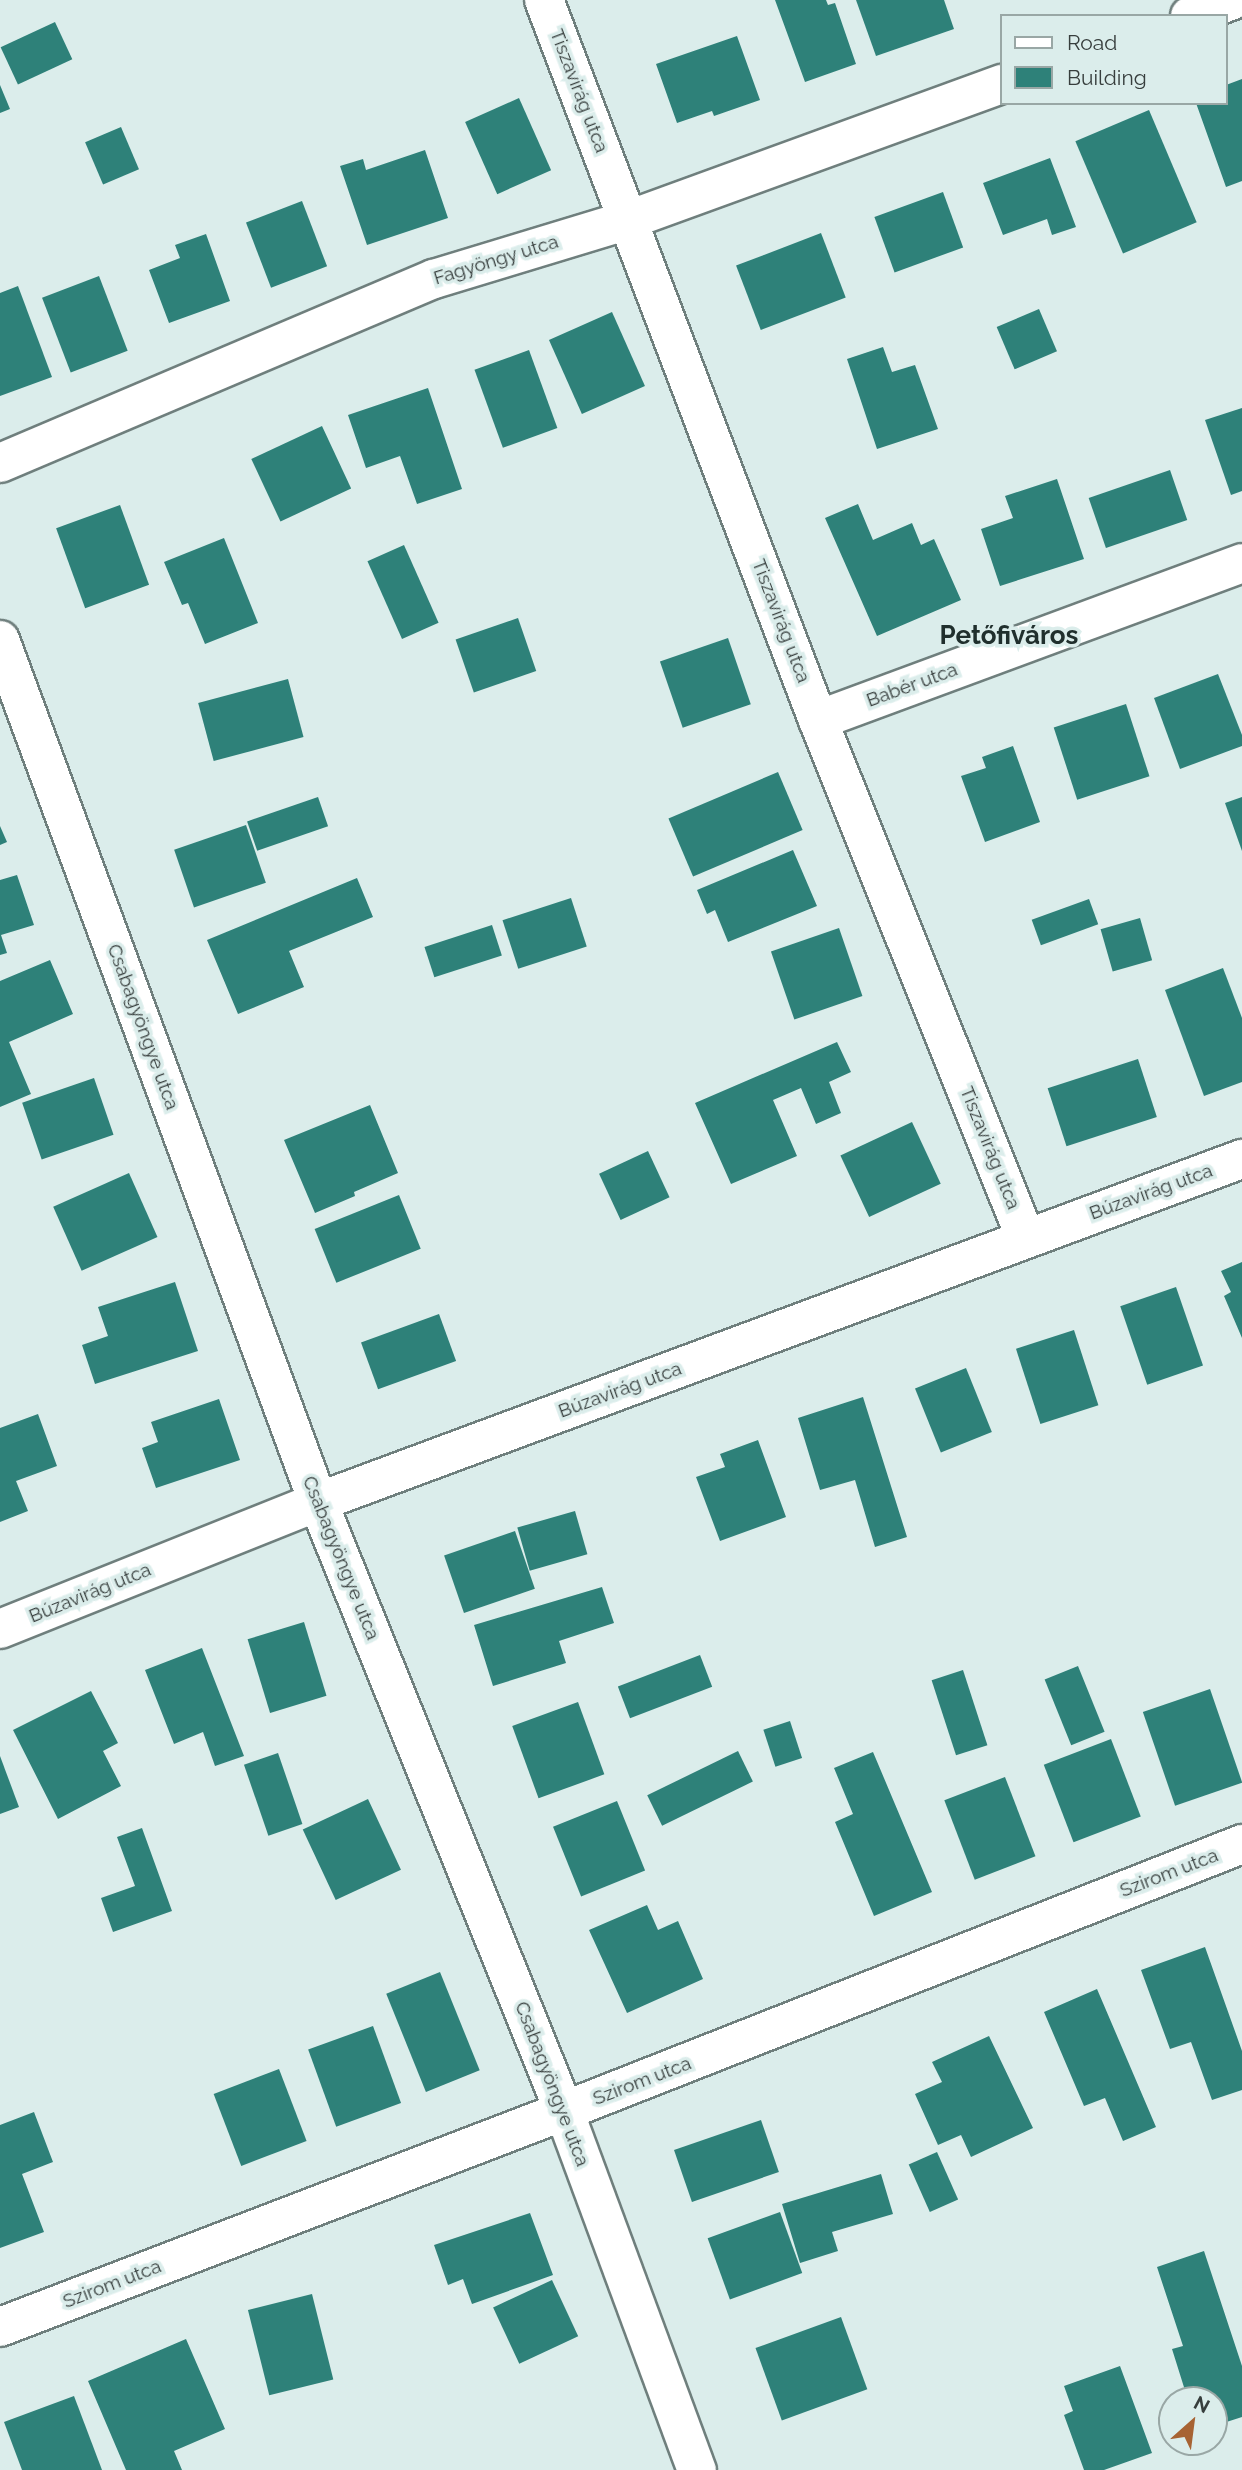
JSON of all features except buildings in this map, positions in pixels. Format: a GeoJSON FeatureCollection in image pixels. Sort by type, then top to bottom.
{"type":"FeatureCollection","features":[{"type":"Feature","properties":{"kind":"street","name":"Tiszavirág utca"},"geometry":{"type":"LineString","coordinates":[[544,0],[818,720],[1026,1239]]}},
{"type":"Feature","properties":{"kind":"street"},"geometry":{"type":"LineString","coordinates":[[1195,14],[1233,0]]}},
{"type":"Feature","properties":{"kind":"street","name":"Fagyöngy utca"},"geometry":{"type":"LineString","coordinates":[[0,463],[434,279],[628,220],[1000,85]]}},
{"type":"Feature","properties":{"kind":"street","name":"Babér utca"},"geometry":{"type":"LineString","coordinates":[[818,720],[1242,563]]}},
{"type":"Feature","properties":{"kind":"street","name":"Csabagyöngye utca"},"geometry":{"type":"LineString","coordinates":[[0,640],[318,1502],[564,2111],[697,2470]]}},
{"type":"Feature","properties":{"kind":"street","name":"Búzavirág utca"},"geometry":{"type":"LineString","coordinates":[[0,1629],[318,1502],[1242,1159]]}},
{"type":"Feature","properties":{"kind":"street","name":"Szirom utca"},"geometry":{"type":"LineString","coordinates":[[0,2327],[564,2111],[1242,1844]]}},
{"type":"Feature","properties":{"kind":"district","name":"Petőfiváros"},"geometry":{"type":"Point","coordinates":[1009,636]}}]}
